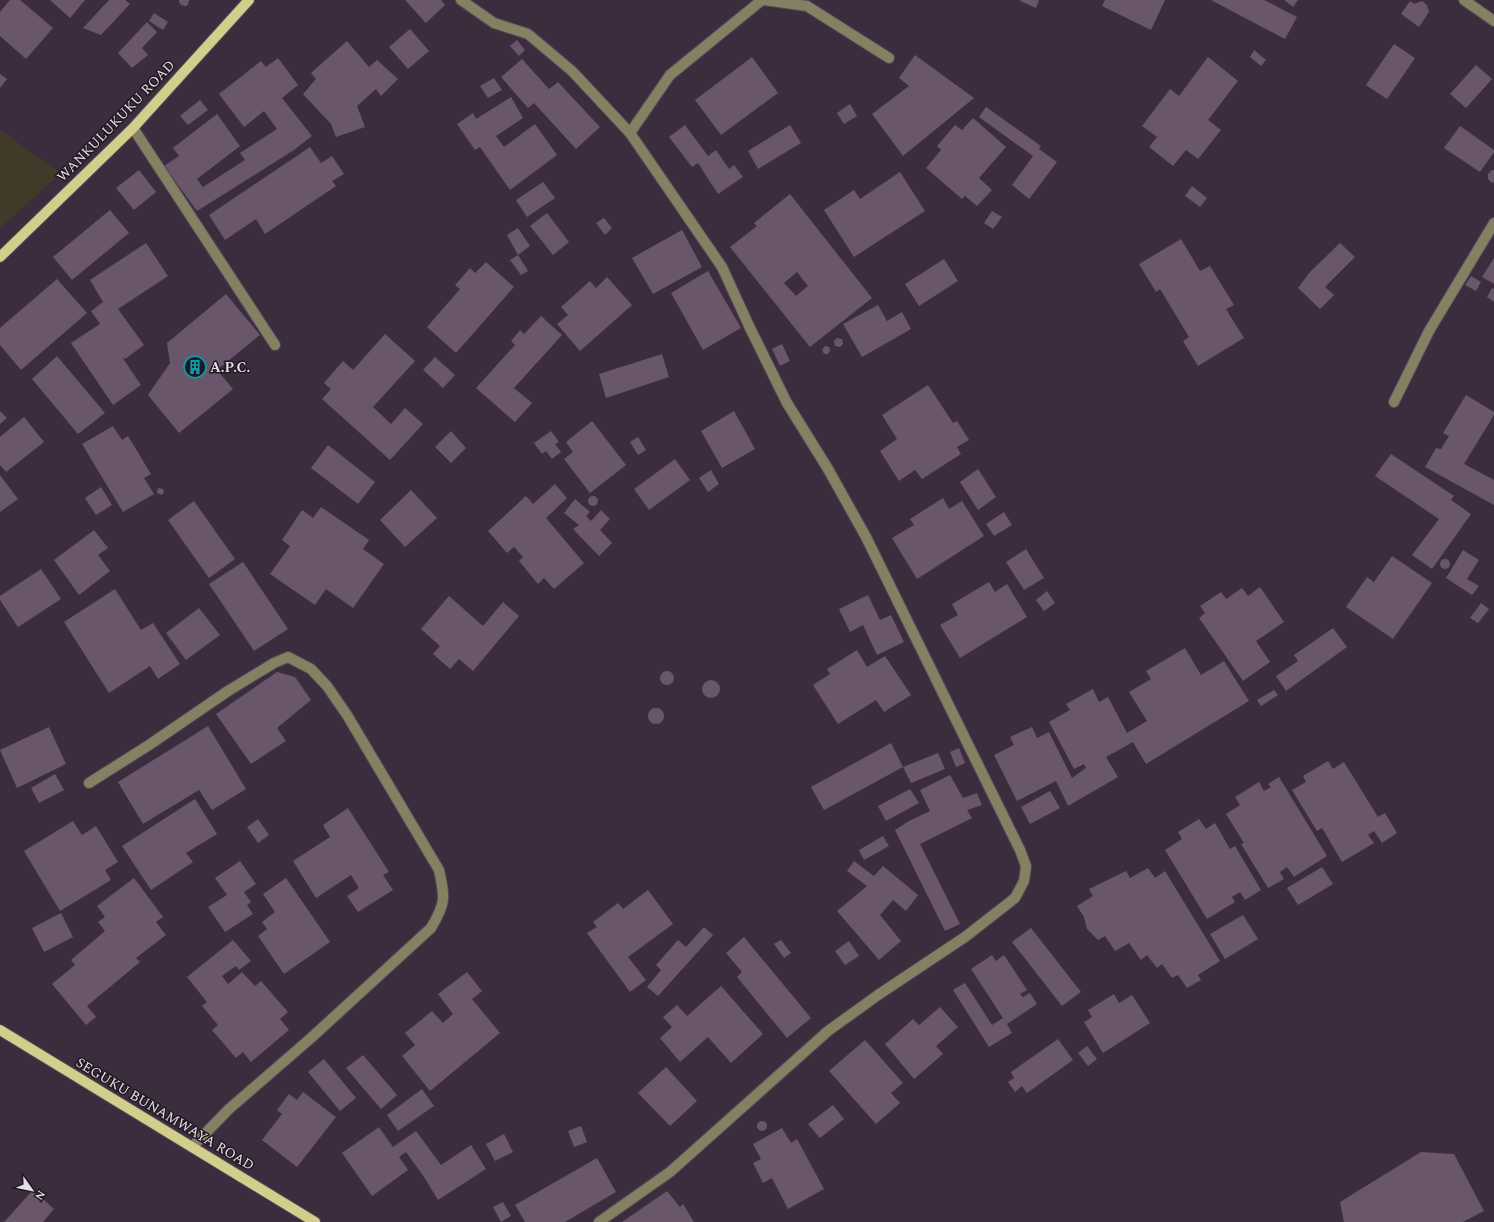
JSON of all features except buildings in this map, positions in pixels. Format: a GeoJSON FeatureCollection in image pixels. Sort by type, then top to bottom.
{"type":"FeatureCollection","features":[{"type":"Feature","properties":{"kind":"main road","name":"WANKULUKUKU ROAD"},"geometry":{"type":"LineString","coordinates":[[0,257],[132,128],[249,0]]}},
{"type":"Feature","properties":{"kind":"main road","name":"SEGUKU BUNAMWAYA ROAD"},"geometry":{"type":"LineString","coordinates":[[0,1030],[315,1222]]}},
{"type":"Feature","properties":{"kind":"street"},"geometry":{"type":"LineString","coordinates":[[461,0],[494,23],[528,34],[572,71],[630,133],[722,267],[750,328],[788,403],[828,469],[866,537],[1020,850],[1026,866],[1024,881],[1014,898],[1004,907],[828,1031],[670,1172],[599,1222]]}},
{"type":"Feature","properties":{"kind":"street"},"geometry":{"type":"LineString","coordinates":[[630,133],[670,75],[763,0],[807,6],[890,58]]}},
{"type":"Feature","properties":{"kind":"street"},"geometry":{"type":"LineString","coordinates":[[1464,0],[1494,21]]}},
{"type":"Feature","properties":{"kind":"street"},"geometry":{"type":"LineString","coordinates":[[132,128],[275,345]]}},
{"type":"Feature","properties":{"kind":"street"},"geometry":{"type":"LineString","coordinates":[[1394,402],[1429,331],[1494,222]]}},
{"type":"Feature","properties":{"kind":"street"},"geometry":{"type":"LineString","coordinates":[[89,782],[149,745],[228,691],[274,663],[288,657],[311,669],[327,686],[346,715],[438,870],[444,891],[442,910],[431,928],[311,1038],[229,1109],[192,1147]]}},
{"type":"Feature","properties":{"kind":"shaded area"},"geometry":{"type":"Polygon","coordinates":[[[0,130],[61,173],[0,228],[0,130]]]}},
{"type":"Feature","properties":{"kind":"place","name":"A.P.C."},"geometry":{"type":"Point","coordinates":[195,367]}}]}
